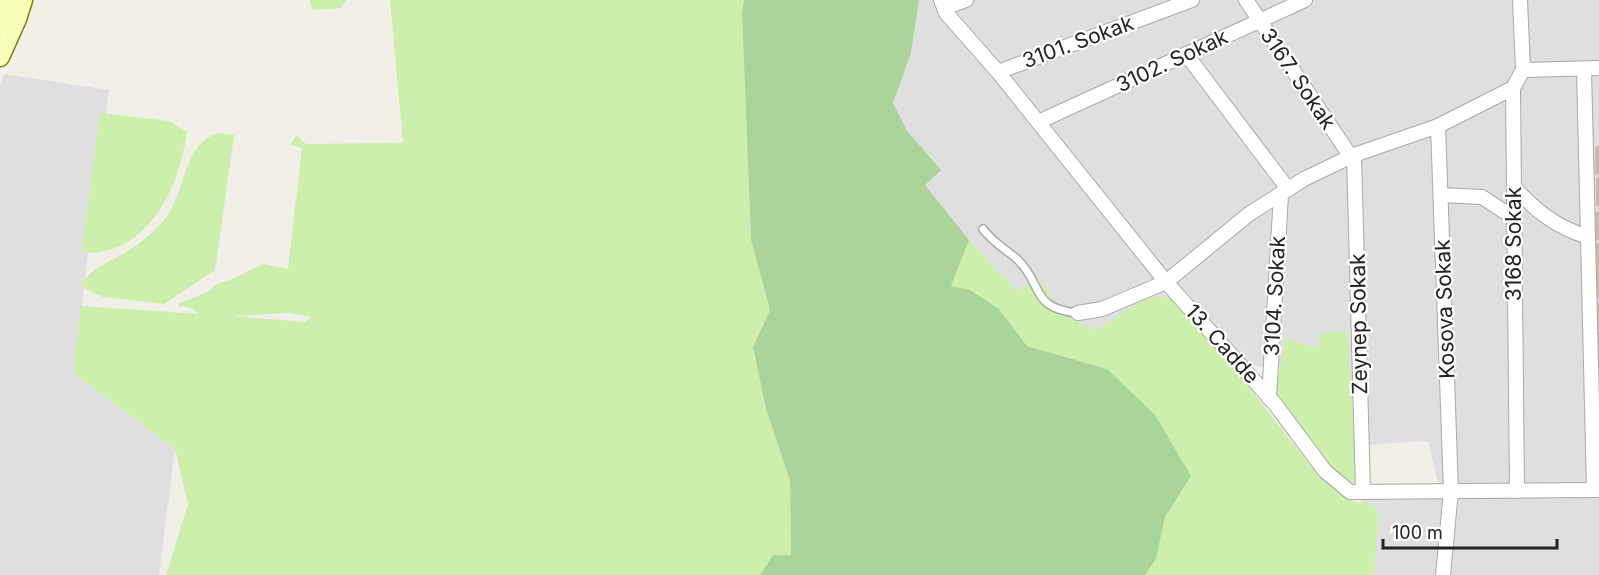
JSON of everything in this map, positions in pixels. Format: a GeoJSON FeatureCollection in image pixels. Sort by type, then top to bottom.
{"type":"FeatureCollection","features":[{"type":"Feature","properties":{"kind":"main road"},"geometry":{"type":"LineString","coordinates":[[0,25],[8,0]]}},
{"type":"Feature","properties":{"kind":"main road"},"geometry":{"type":"LineString","coordinates":[[0,57],[23,0]]}},
{"type":"Feature","properties":{"kind":"street"},"geometry":{"type":"LineString","coordinates":[[942,4],[966,0]]}},
{"type":"Feature","properties":{"kind":"street","name":"3101. Sokak"},"geometry":{"type":"LineString","coordinates":[[998,72],[1192,0]]}},
{"type":"Feature","properties":{"kind":"street","name":"3167. Sokak"},"geometry":{"type":"LineString","coordinates":[[1246,0],[1353,156]]}},
{"type":"Feature","properties":{"kind":"street","name":"3102. Sokak"},"geometry":{"type":"LineString","coordinates":[[1038,122],[1305,0]]}},
{"type":"Feature","properties":{"kind":"street"},"geometry":{"type":"LineString","coordinates":[[1520,0],[1523,70],[1599,68]]}},
{"type":"Feature","properties":{"kind":"street","name":"13. Cadde"},"geometry":{"type":"LineString","coordinates":[[942,4],[1166,282],[1269,398],[1325,471],[1350,492],[1597,490]]}},
{"type":"Feature","properties":{"kind":"street"},"geometry":{"type":"LineString","coordinates":[[1186,54],[1285,191]]}},
{"type":"Feature","properties":{"kind":"street"},"geometry":{"type":"LineString","coordinates":[[1584,69],[1597,490]]}},
{"type":"Feature","properties":{"kind":"street","name":"3168 Sokak"},"geometry":{"type":"LineString","coordinates":[[1517,490],[1513,88],[1523,70]]}},
{"type":"Feature","properties":{"kind":"street"},"geometry":{"type":"LineString","coordinates":[[1078,313],[1101,309],[1166,282],[1249,214],[1285,191],[1353,156],[1438,126],[1513,88]]}},
{"type":"Feature","properties":{"kind":"street","name":"Kosova Sokak"},"geometry":{"type":"LineString","coordinates":[[1438,126],[1451,491],[1443,575]]}},
{"type":"Feature","properties":{"kind":"street","name":"Zeynep Sokak"},"geometry":{"type":"LineString","coordinates":[[1353,156],[1363,492]]}},
{"type":"Feature","properties":{"kind":"street"},"geometry":{"type":"LineString","coordinates":[[1514,187],[1537,212],[1559,227],[1588,237]]}},
{"type":"Feature","properties":{"kind":"street","name":"3104. Sokak"},"geometry":{"type":"LineString","coordinates":[[1269,398],[1285,191]]}},
{"type":"Feature","properties":{"kind":"street"},"geometry":{"type":"LineString","coordinates":[[1442,195],[1482,197],[1514,218]]}},
{"type":"Feature","properties":{"kind":"lane"},"geometry":{"type":"LineString","coordinates":[[983,229],[991,240],[1023,267],[1047,305],[1059,311],[1078,313]]}},
{"type":"Feature","properties":{"kind":"shaded area"},"geometry":{"type":"Polygon","coordinates":[[[916,0],[1599,0],[1599,575],[1373,575],[1361,499],[1441,495],[1428,441],[1365,445],[1282,367],[1064,361],[885,147],[916,0]]]}},
{"type":"Feature","properties":{"kind":"shaded area"},"geometry":{"type":"Polygon","coordinates":[[[4,74],[109,90],[73,373],[175,449],[159,575],[0,575],[0,85],[4,74]]]}},
{"type":"Feature","properties":{"kind":"green space"},"geometry":{"type":"Polygon","coordinates":[[[309,0],[346,0],[341,8],[313,10],[309,0]]]}},
{"type":"Feature","properties":{"kind":"green space"},"geometry":{"type":"Polygon","coordinates":[[[390,0],[744,0],[742,13],[751,240],[770,310],[753,347],[766,409],[790,481],[791,555],[773,555],[760,575],[166,575],[188,504],[175,449],[73,373],[81,306],[200,314],[191,308],[178,306],[179,303],[208,292],[215,285],[263,264],[288,269],[302,148],[290,145],[297,135],[306,144],[403,143],[390,0]],[[290,313],[232,316],[305,322],[311,317],[290,313]]]}},
{"type":"Feature","properties":{"kind":"green space"},"geometry":{"type":"Polygon","coordinates":[[[744,0],[919,0],[911,53],[893,103],[907,131],[941,170],[925,185],[969,240],[951,286],[970,290],[999,309],[1027,346],[1107,369],[1155,415],[1191,476],[1165,517],[1156,559],[1145,575],[760,575],[773,555],[791,555],[790,481],[766,409],[753,347],[770,310],[751,240],[742,13],[744,0]]]}},
{"type":"Feature","properties":{"kind":"green space"},"geometry":{"type":"Polygon","coordinates":[[[100,113],[169,121],[187,132],[177,174],[169,194],[144,229],[127,242],[107,250],[85,253],[82,248],[100,113]]]}},
{"type":"Feature","properties":{"kind":"green space"},"geometry":{"type":"Polygon","coordinates":[[[219,133],[234,135],[215,270],[164,304],[103,297],[82,287],[82,283],[91,273],[134,247],[165,219],[178,196],[191,157],[207,138],[219,133]]]}},
{"type":"Feature","properties":{"kind":"green space"},"geometry":{"type":"Polygon","coordinates":[[[969,240],[1017,292],[1037,276],[1068,315],[1095,330],[1148,297],[1166,297],[1176,301],[1215,344],[1311,466],[1337,492],[1353,501],[1376,506],[1378,517],[1374,575],[1145,575],[1156,559],[1165,517],[1191,476],[1107,369],[1027,346],[999,309],[951,286],[969,240]]]}},
{"type":"Feature","properties":{"kind":"green space"},"geometry":{"type":"Polygon","coordinates":[[[1347,331],[1358,478],[1353,485],[1343,482],[1322,463],[1274,401],[1285,339],[1318,348],[1320,333],[1347,331]]]}},
{"type":"Feature","properties":{"kind":"building"},"geometry":{"type":"Polygon","coordinates":[[[1596,147],[1599,147],[1599,173],[1596,174],[1596,147]]]}},
{"type":"Feature","properties":{"kind":"building"},"geometry":{"type":"Polygon","coordinates":[[[1597,178],[1599,179],[1599,205],[1597,205],[1597,178]]]}},
{"type":"Feature","properties":{"kind":"building"},"geometry":{"type":"Polygon","coordinates":[[[1596,213],[1599,213],[1599,239],[1596,239],[1596,213]]]}},
{"type":"Feature","properties":{"kind":"building"},"geometry":{"type":"Polygon","coordinates":[[[1596,244],[1599,244],[1599,270],[1596,270],[1596,244]]]}},
{"type":"Feature","properties":{"kind":"building"},"geometry":{"type":"Polygon","coordinates":[[[1596,271],[1599,272],[1599,297],[1596,298],[1596,271]]]}},
{"type":"Feature","properties":{"kind":"building"},"geometry":{"type":"Polygon","coordinates":[[[1597,303],[1599,304],[1599,329],[1597,330],[1597,303]]]}},
{"type":"Feature","properties":{"kind":"building"},"geometry":{"type":"Polygon","coordinates":[[[1595,332],[1599,332],[1599,358],[1595,358],[1595,332]]]}}]}
